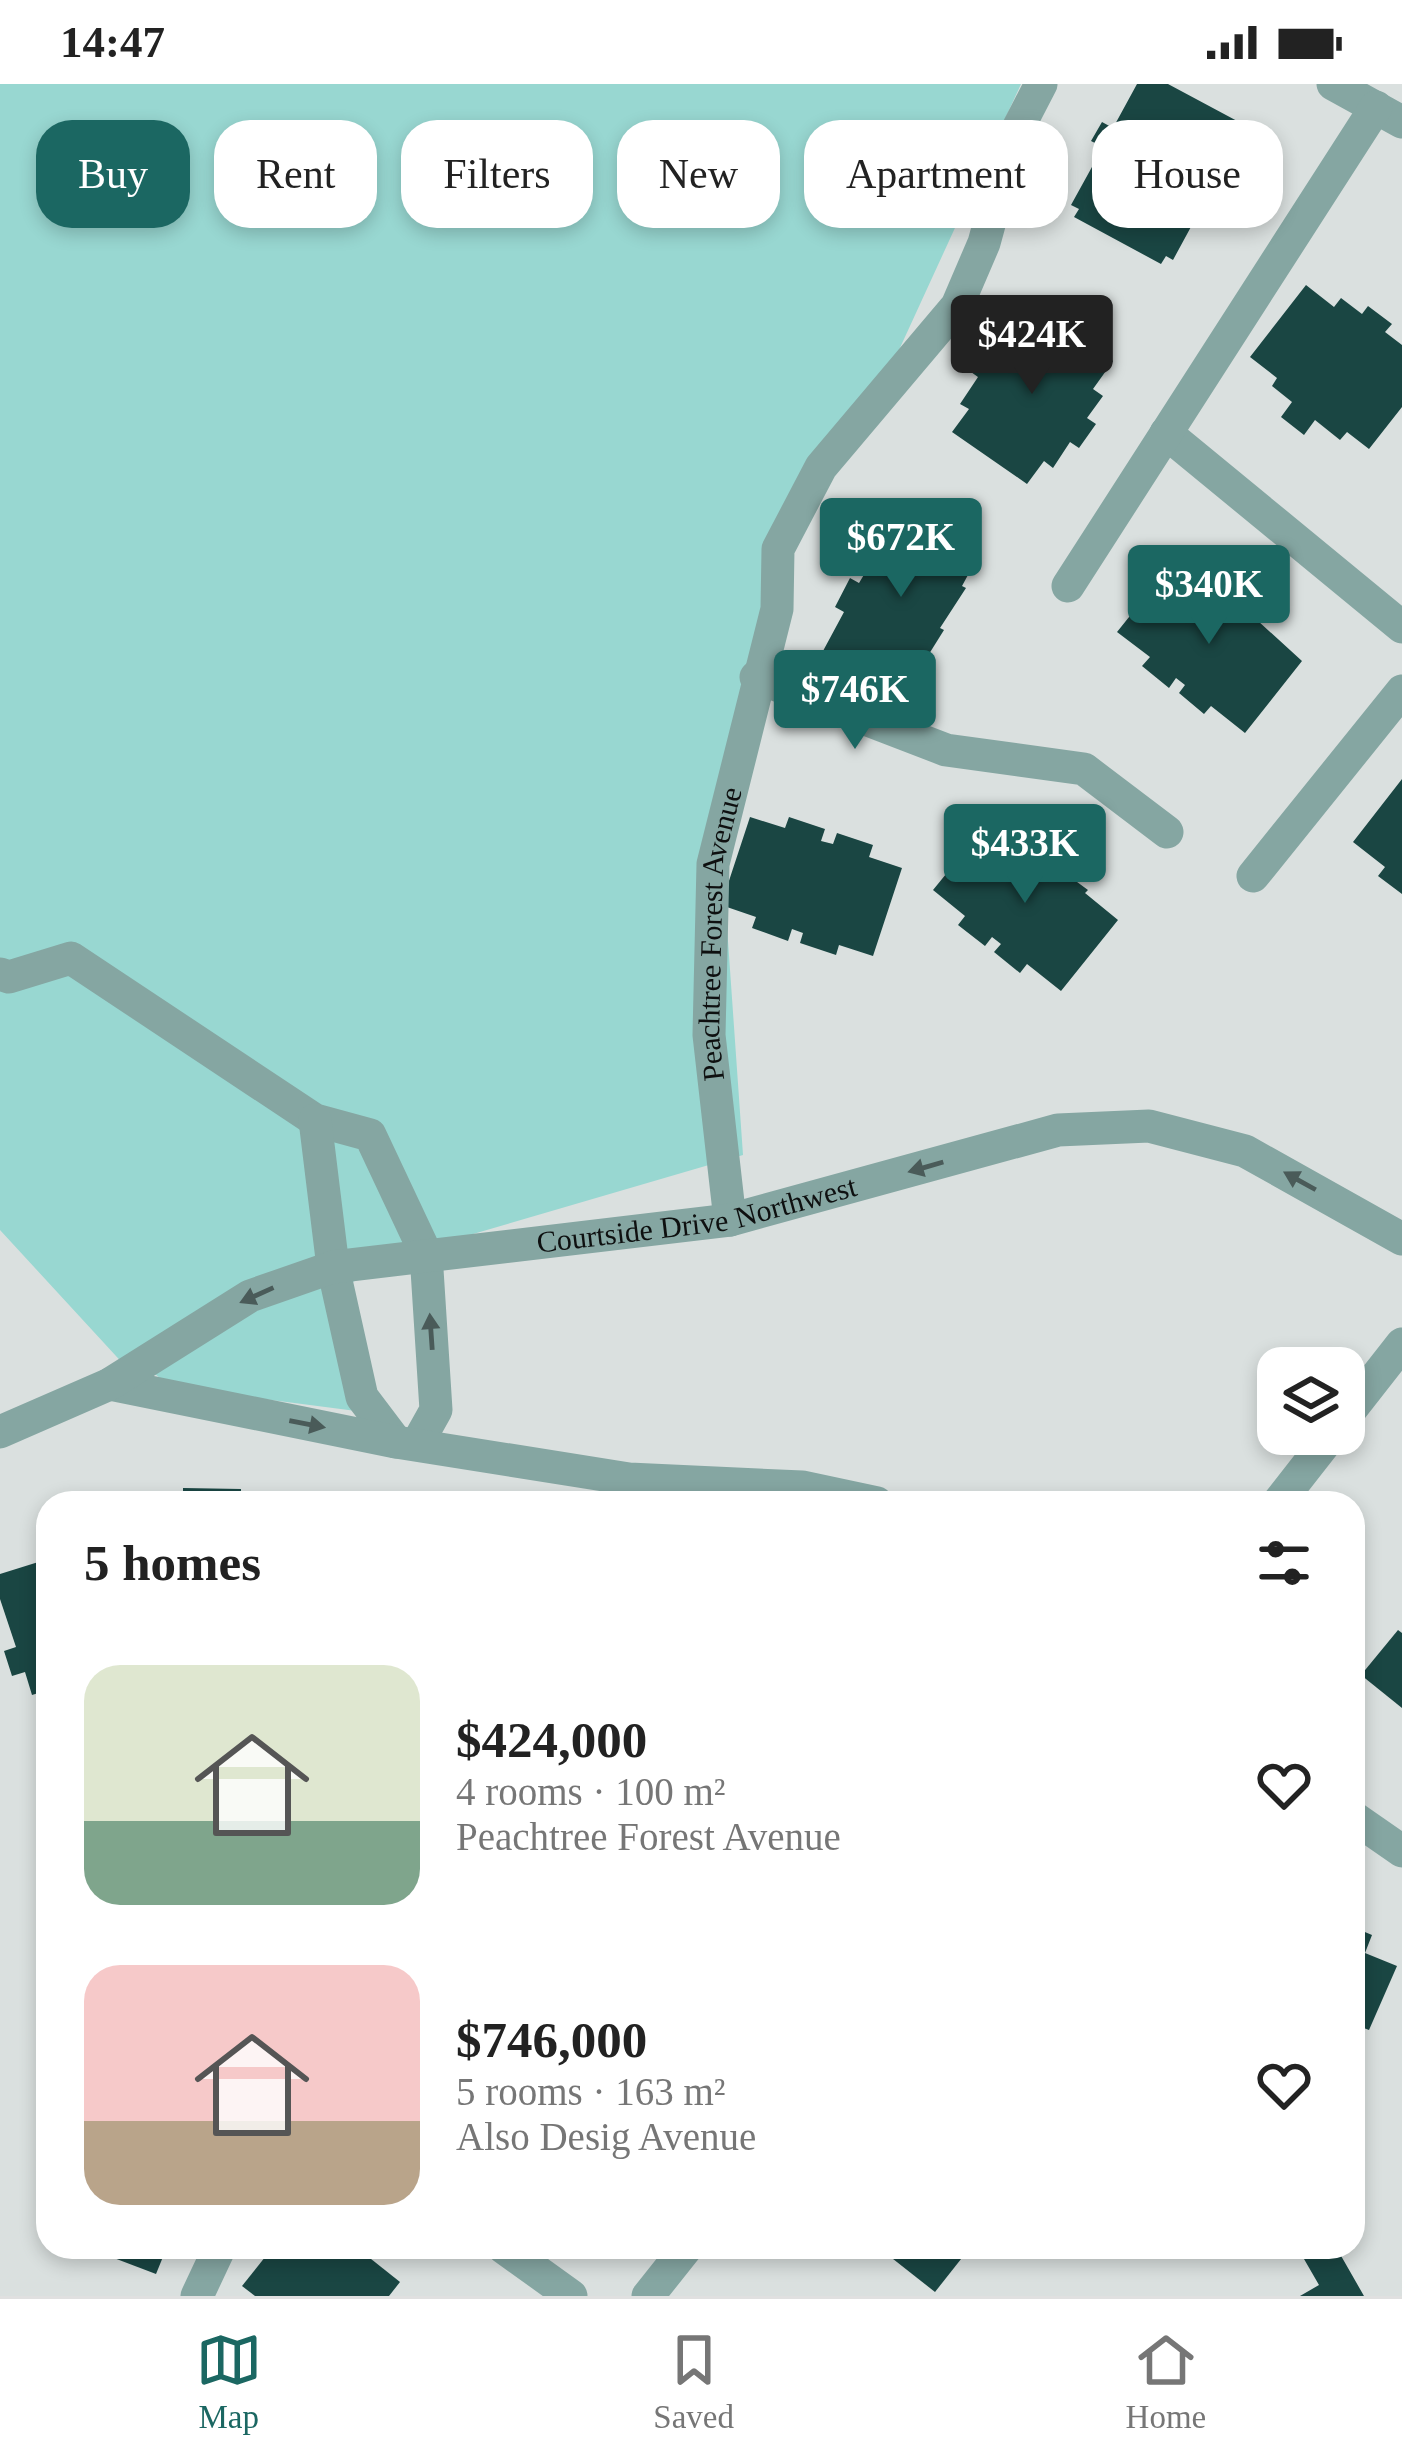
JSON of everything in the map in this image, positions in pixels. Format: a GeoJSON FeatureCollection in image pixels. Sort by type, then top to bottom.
{"type":"FeatureCollection","features":[{"type":"Feature","properties":{"kind":"street","name":"Peachtree Forest Avenue"},"geometry":{"type":"LineString","coordinates":[[730,1220],[709,1035],[712,864],[777,609],[778,549],[820,467],[956,306],[984,243],[1012,140],[1040,84]]}},
{"type":"Feature","properties":{"kind":"street"},"geometry":{"type":"LineString","coordinates":[[1068,586],[1166,433],[1389,115],[1333,84]]}},
{"type":"Feature","properties":{"kind":"street"},"geometry":{"type":"LineString","coordinates":[[1166,433],[1402,627]]}},
{"type":"Feature","properties":{"kind":"street"},"geometry":{"type":"LineString","coordinates":[[756,677],[946,750],[1084,769],[1167,832]]}},
{"type":"Feature","properties":{"kind":"street"},"geometry":{"type":"LineString","coordinates":[[1253,876],[1402,691]]}},
{"type":"Feature","properties":{"kind":"street"},"geometry":{"type":"LineString","coordinates":[[0,974],[9,977],[71,958],[315,1120],[370,1135],[426,1254],[436,1410],[406,1443]]}},
{"type":"Feature","properties":{"kind":"street"},"geometry":{"type":"LineString","coordinates":[[315,1120],[333,1267],[362,1397],[406,1443]]}},
{"type":"Feature","properties":{"kind":"street","name":"Courtside Drive Northwest"},"geometry":{"type":"LineString","coordinates":[[0,1432],[110,1384],[250,1296],[333,1267],[730,1220],[1058,1130],[1149,1126],[1245,1150],[1402,1239]]}},
{"type":"Feature","properties":{"kind":"street"},"geometry":{"type":"LineString","coordinates":[[1365,1391],[1402,1344]]}},
{"type":"Feature","properties":{"kind":"street"},"geometry":{"type":"LineString","coordinates":[[110,1384],[406,1443],[629,1479],[821,1491]]}},
{"type":"Feature","properties":{"kind":"street"},"geometry":{"type":"LineString","coordinates":[[1287,1491],[1316,1455]]}},
{"type":"Feature","properties":{"kind":"street"},"geometry":{"type":"LineString","coordinates":[[1365,1824],[1402,1850]]}},
{"type":"Feature","properties":{"kind":"street"},"geometry":{"type":"LineString","coordinates":[[197,2296],[214,2259]]}},
{"type":"Feature","properties":{"kind":"street"},"geometry":{"type":"LineString","coordinates":[[520,2259],[571,2296]]}},
{"type":"Feature","properties":{"kind":"street"},"geometry":{"type":"LineString","coordinates":[[648,2296],[677,2259]]}},
{"type":"Feature","properties":{"kind":"shaded area"},"geometry":{"type":"Polygon","coordinates":[[[0,84],[1021,84],[1004,120],[804,120],[804,228],[955,228],[871,411],[796,534],[720,827],[743,1155],[425,1248],[325,1295],[356,1411],[171,1387],[155,1374],[139,1381],[0,1230],[0,84]]]}},
{"type":"Feature","properties":{"kind":"building"},"geometry":{"type":"Polygon","coordinates":[[[1137,84],[1168,84],[1235,120],[1117,120],[1137,84]]]}},
{"type":"Feature","properties":{"kind":"building"},"geometry":{"type":"Polygon","coordinates":[[[1092,167],[1092,227],[1074,217],[1079,209],[1071,205],[1092,167]]]}},
{"type":"Feature","properties":{"kind":"building"},"geometry":{"type":"Polygon","coordinates":[[[1094,228],[1190,228],[1173,260],[1166,256],[1161,264],[1094,228]]]}},
{"type":"Feature","properties":{"kind":"building"},"geometry":{"type":"Polygon","coordinates":[[[1306,285],[1334,307],[1341,298],[1362,314],[1368,306],[1392,324],[1385,332],[1402,345],[1402,407],[1369,449],[1347,432],[1340,440],[1315,420],[1304,435],[1281,417],[1292,402],[1272,386],[1277,378],[1250,357],[1306,285]]]}},
{"type":"Feature","properties":{"kind":"building"},"geometry":{"type":"Polygon","coordinates":[[[1039,309],[1113,361],[1093,389],[1103,396],[1087,418],[1096,424],[1079,448],[1070,442],[1053,468],[1044,461],[1027,484],[952,432],[969,409],[960,404],[978,377],[964,367],[981,343],[996,353],[1011,332],[1018,338],[1039,309]]]}},
{"type":"Feature","properties":{"kind":"building"},"geometry":{"type":"Polygon","coordinates":[[[900,508],[981,551],[962,586],[966,588],[940,628],[944,630],[904,694],[823,651],[844,612],[835,607],[850,578],[859,583],[865,573],[855,568],[870,538],[881,543],[900,508]]]}},
{"type":"Feature","properties":{"kind":"building"},"geometry":{"type":"Polygon","coordinates":[[[1174,561],[1236,602],[1233,606],[1243,614],[1246,610],[1302,661],[1245,733],[1211,706],[1204,714],[1179,693],[1185,685],[1176,678],[1169,688],[1142,666],[1150,657],[1117,632],[1174,561]]]}},
{"type":"Feature","properties":{"kind":"building"},"geometry":{"type":"Polygon","coordinates":[[[1402,779],[1402,894],[1378,876],[1385,867],[1353,842],[1402,779]]]}},
{"type":"Feature","properties":{"kind":"building"},"geometry":{"type":"Polygon","coordinates":[[[750,817],[785,828],[789,817],[825,829],[821,841],[833,844],[837,833],[873,845],[869,857],[902,868],[873,956],[839,945],[836,955],[800,943],[803,933],[792,929],[788,941],[752,928],[756,917],[721,905],[750,817]]]}},
{"type":"Feature","properties":{"kind":"building"},"geometry":{"type":"Polygon","coordinates":[[[991,819],[1088,890],[1085,893],[1118,920],[1061,991],[1027,964],[1020,973],[994,952],[1001,944],[992,937],[985,946],[958,925],[965,916],[933,890],[991,819]]]}},
{"type":"Feature","properties":{"kind":"building"},"geometry":{"type":"Polygon","coordinates":[[[183,1488],[241,1489],[241,1491],[183,1488]]]}},
{"type":"Feature","properties":{"kind":"building"},"geometry":{"type":"Polygon","coordinates":[[[36,1563],[36,1694],[32,1695],[25,1672],[12,1676],[4,1651],[16,1647],[0,1599],[0,1574],[36,1563]]]}},
{"type":"Feature","properties":{"kind":"building"},"geometry":{"type":"Polygon","coordinates":[[[1398,1630],[1402,1633],[1402,1708],[1365,1678],[1365,1670],[1398,1630]]]}},
{"type":"Feature","properties":{"kind":"building"},"geometry":{"type":"Polygon","coordinates":[[[1365,1953],[1397,1966],[1369,2030],[1365,2028],[1365,1953]]]}},
{"type":"Feature","properties":{"kind":"building"},"geometry":{"type":"Polygon","coordinates":[[[117,2259],[162,2259],[156,2274],[117,2259]]]}},
{"type":"Feature","properties":{"kind":"building"},"geometry":{"type":"Polygon","coordinates":[[[263,2259],[371,2259],[400,2282],[389,2296],[255,2296],[242,2286],[263,2259]]]}},
{"type":"Feature","properties":{"kind":"building"},"geometry":{"type":"Polygon","coordinates":[[[893,2259],[961,2259],[935,2292],[893,2259]]]}},
{"type":"Feature","properties":{"kind":"building"},"geometry":{"type":"Polygon","coordinates":[[[1304,2259],[1343,2259],[1364,2296],[1300,2296],[1319,2285],[1304,2259]]]}}]}
